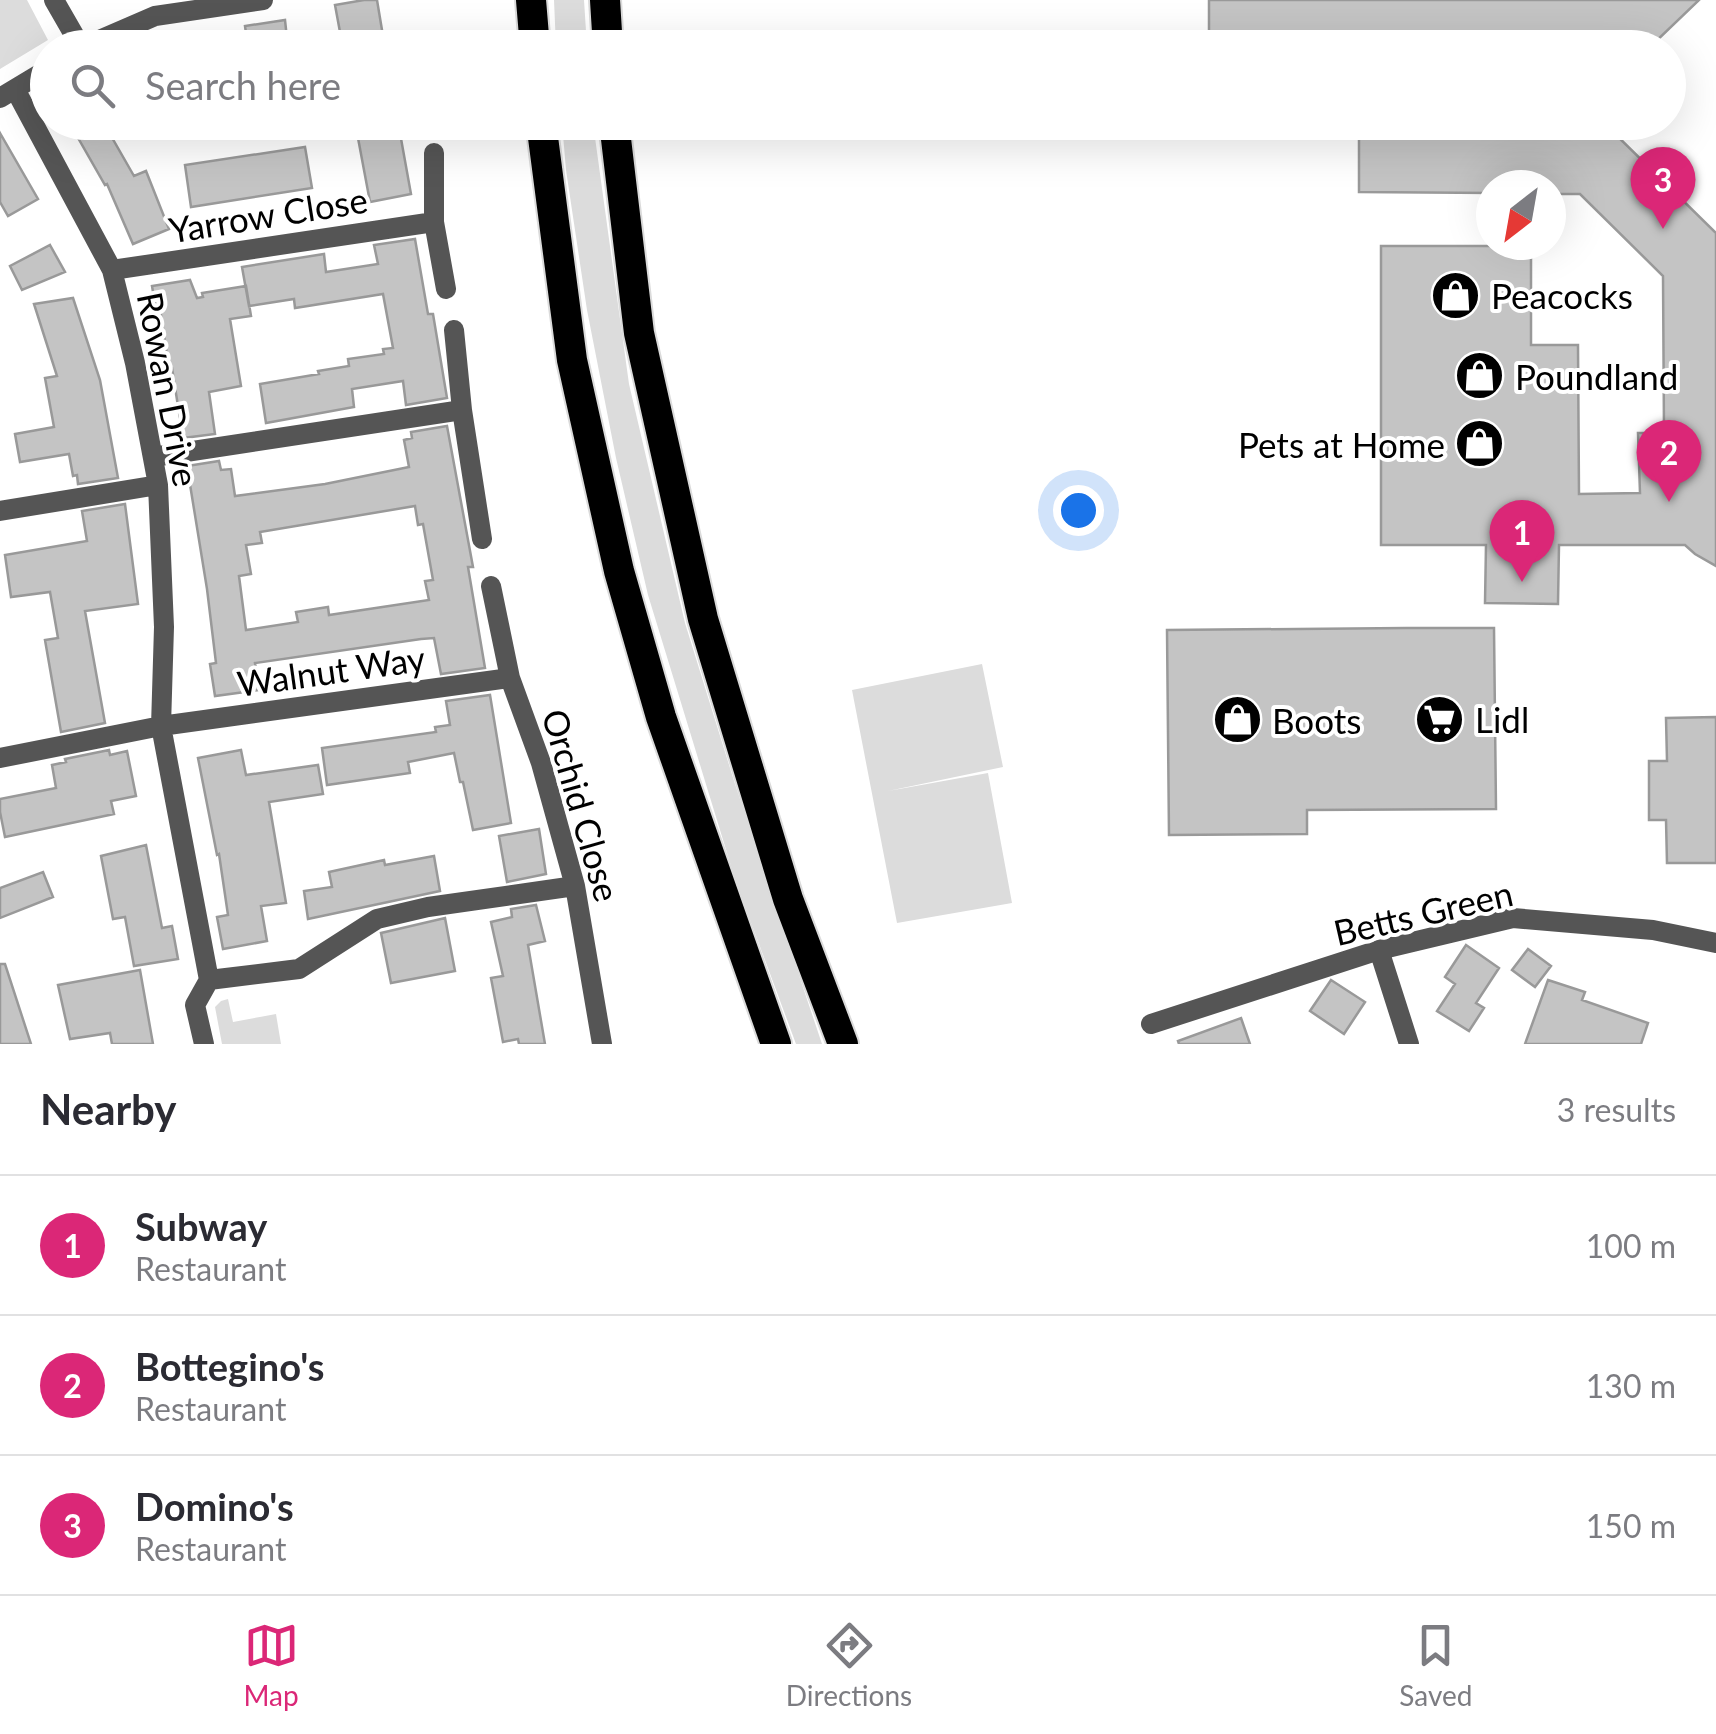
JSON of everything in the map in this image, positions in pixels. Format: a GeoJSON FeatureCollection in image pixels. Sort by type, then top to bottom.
{"type":"FeatureCollection","features":[{"type":"Feature","properties":{"kind":"highway"},"geometry":{"type":"LineString","coordinates":[[532,0],[534,30]]}},
{"type":"Feature","properties":{"kind":"highway"},"geometry":{"type":"LineString","coordinates":[[606,0],[607,30]]}},
{"type":"Feature","properties":{"kind":"highway"},"geometry":{"type":"LineString","coordinates":[[543,140],[572,360],[619,571],[661,718],[776,1044]]}},
{"type":"Feature","properties":{"kind":"highway"},"geometry":{"type":"LineString","coordinates":[[616,140],[639,332],[703,619],[788,898],[843,1044]]}},
{"type":"Feature","properties":{"kind":"street"},"geometry":{"type":"LineString","coordinates":[[54,0],[71,30]]}},
{"type":"Feature","properties":{"kind":"street"},"geometry":{"type":"LineString","coordinates":[[123,30],[156,16],[263,0]]}},
{"type":"Feature","properties":{"kind":"street"},"geometry":{"type":"LineString","coordinates":[[8,93],[30,79]]}},
{"type":"Feature","properties":{"kind":"street","name":"Rowan Drive"},"geometry":{"type":"LineString","coordinates":[[8,93],[30,130]]}},
{"type":"Feature","properties":{"kind":"street","name":"Rowan Drive"},"geometry":{"type":"LineString","coordinates":[[36,140],[112,270],[135,363],[158,485],[164,626],[161,726],[209,980],[195,1005],[204,1044]]}},
{"type":"Feature","properties":{"kind":"street"},"geometry":{"type":"LineString","coordinates":[[434,154],[434,222],[446,289]]}},
{"type":"Feature","properties":{"kind":"street","name":"Yarrow Close"},"geometry":{"type":"LineString","coordinates":[[112,270],[434,222]]}},
{"type":"Feature","properties":{"kind":"street"},"geometry":{"type":"LineString","coordinates":[[454,330],[482,540]]}},
{"type":"Feature","properties":{"kind":"street"},"geometry":{"type":"LineString","coordinates":[[152,457],[462,410]]}},
{"type":"Feature","properties":{"kind":"street"},"geometry":{"type":"LineString","coordinates":[[0,511],[158,485]]}},
{"type":"Feature","properties":{"kind":"street","name":"Orchid Close"},"geometry":{"type":"LineString","coordinates":[[491,586],[510,678],[542,763],[575,886],[602,1044]]}},
{"type":"Feature","properties":{"kind":"street","name":"Walnut Way"},"geometry":{"type":"LineString","coordinates":[[161,726],[510,678]]}},
{"type":"Feature","properties":{"kind":"street"},"geometry":{"type":"LineString","coordinates":[[0,758],[161,726]]}},
{"type":"Feature","properties":{"kind":"street"},"geometry":{"type":"LineString","coordinates":[[209,980],[299,969],[377,919],[428,907],[575,886]]}},
{"type":"Feature","properties":{"kind":"street","name":"Betts Green"},"geometry":{"type":"LineString","coordinates":[[1151,1024],[1380,950],[1513,918],[1653,930],[1716,943]]}},
{"type":"Feature","properties":{"kind":"street"},"geometry":{"type":"LineString","coordinates":[[1380,950],[1409,1044]]}},
{"type":"Feature","properties":{"kind":"shaded area"},"geometry":{"type":"Polygon","coordinates":[[[0,0],[27,0],[43,30],[30,30],[30,51],[0,69],[0,0]]]}},
{"type":"Feature","properties":{"kind":"shaded area"},"geometry":{"type":"Polygon","coordinates":[[[554,0],[584,0],[586,30],[555,30],[554,0]]]}},
{"type":"Feature","properties":{"kind":"shaded area"},"geometry":{"type":"Polygon","coordinates":[[[563,140],[595,140],[629,384],[685,623],[822,1044],[796,1044],[735,879],[648,595],[587,310],[563,140]]]}},
{"type":"Feature","properties":{"kind":"shaded area"},"geometry":{"type":"Polygon","coordinates":[[[982,664],[1003,767],[888,791],[988,773],[1012,903],[897,923],[852,690],[982,664]]]}},
{"type":"Feature","properties":{"kind":"shaded area"},"geometry":{"type":"Polygon","coordinates":[[[228,999],[233,1022],[276,1014],[281,1044],[222,1044],[215,1007],[228,999]]]}},
{"type":"Feature","properties":{"kind":"building"},"geometry":{"type":"Polygon","coordinates":[[[377,0],[382,30],[340,30],[335,5],[377,0]]]}},
{"type":"Feature","properties":{"kind":"building"},"geometry":{"type":"Polygon","coordinates":[[[1209,0],[1699,0],[1668,30],[1209,30],[1209,0]]]}},
{"type":"Feature","properties":{"kind":"building"},"geometry":{"type":"Polygon","coordinates":[[[285,20],[286,30],[246,30],[245,26],[285,20]]]}},
{"type":"Feature","properties":{"kind":"building"},"geometry":{"type":"Polygon","coordinates":[[[0,133],[38,199],[8,216],[0,202],[0,133]]]}},
{"type":"Feature","properties":{"kind":"building"},"geometry":{"type":"Polygon","coordinates":[[[79,140],[113,140],[134,176],[146,171],[169,229],[133,244],[79,140]]]}},
{"type":"Feature","properties":{"kind":"building"},"geometry":{"type":"Polygon","coordinates":[[[358,140],[401,140],[411,194],[370,202],[358,140]]]}},
{"type":"Feature","properties":{"kind":"building"},"geometry":{"type":"Polygon","coordinates":[[[1359,140],[1621,140],[1716,233],[1716,566],[1685,545],[1559,545],[1558,604],[1485,603],[1486,545],[1381,545],[1381,246],[1476,246],[1476,260],[1531,260],[1531,345],[1578,345],[1579,494],[1640,493],[1638,433],[1664,433],[1663,276],[1580,194],[1566,194],[1566,170],[1476,170],[1476,193],[1359,192],[1359,140]]]}},
{"type":"Feature","properties":{"kind":"building"},"geometry":{"type":"Polygon","coordinates":[[[305,147],[312,188],[191,207],[185,165],[305,147]]]}},
{"type":"Feature","properties":{"kind":"building"},"geometry":{"type":"Polygon","coordinates":[[[415,239],[447,398],[406,405],[403,381],[352,389],[354,407],[266,423],[260,384],[349,366],[348,359],[384,354],[383,349],[393,348],[383,294],[295,308],[294,299],[249,306],[242,267],[324,254],[326,272],[378,264],[374,245],[415,239]]]}},
{"type":"Feature","properties":{"kind":"building"},"geometry":{"type":"Polygon","coordinates":[[[50,245],[65,272],[22,290],[10,266],[50,245]]]}},
{"type":"Feature","properties":{"kind":"building"},"geometry":{"type":"Polygon","coordinates":[[[190,280],[197,298],[203,297],[202,293],[246,286],[251,316],[230,319],[241,386],[209,392],[215,434],[183,438],[172,368],[152,286],[190,280]]]}},
{"type":"Feature","properties":{"kind":"building"},"geometry":{"type":"Polygon","coordinates":[[[73,298],[100,380],[118,478],[78,484],[69,454],[20,462],[15,434],[54,427],[45,378],[57,376],[34,304],[73,298]]]}},
{"type":"Feature","properties":{"kind":"building"},"geometry":{"type":"Polygon","coordinates":[[[447,426],[473,567],[468,567],[485,668],[441,674],[434,638],[421,639],[255,663],[259,690],[215,696],[210,664],[216,663],[207,589],[187,466],[219,461],[221,470],[231,469],[235,496],[325,484],[409,467],[404,440],[412,438],[411,432],[447,426]],[[415,506],[260,532],[262,543],[246,545],[251,574],[239,576],[246,630],[298,622],[296,612],[328,607],[329,615],[429,600],[425,581],[433,580],[423,524],[418,525],[415,506]]]}},
{"type":"Feature","properties":{"kind":"building"},"geometry":{"type":"Polygon","coordinates":[[[125,504],[138,604],[85,611],[105,723],[61,732],[45,640],[58,638],[50,592],[11,597],[5,555],[87,541],[82,511],[125,504]]]}},
{"type":"Feature","properties":{"kind":"building"},"geometry":{"type":"Polygon","coordinates":[[[1494,628],[1496,809],[1307,810],[1307,834],[1169,835],[1167,630],[1494,628]]]}},
{"type":"Feature","properties":{"kind":"building"},"geometry":{"type":"Polygon","coordinates":[[[490,695],[511,823],[473,830],[454,753],[408,762],[410,773],[327,785],[322,748],[436,732],[435,727],[450,725],[446,701],[490,695]]]}},
{"type":"Feature","properties":{"kind":"building"},"geometry":{"type":"Polygon","coordinates":[[[1716,717],[1716,863],[1667,863],[1666,820],[1649,820],[1649,761],[1667,761],[1666,718],[1716,717]]]}},
{"type":"Feature","properties":{"kind":"building"},"geometry":{"type":"Polygon","coordinates":[[[109,750],[110,755],[127,751],[136,796],[111,801],[114,814],[5,837],[0,799],[56,788],[52,765],[109,750]]]}},
{"type":"Feature","properties":{"kind":"building"},"geometry":{"type":"Polygon","coordinates":[[[241,750],[246,775],[318,765],[323,794],[269,802],[286,903],[261,906],[267,941],[223,949],[217,917],[228,915],[198,758],[241,750]]]}},
{"type":"Feature","properties":{"kind":"building"},"geometry":{"type":"Polygon","coordinates":[[[539,829],[546,874],[507,882],[499,836],[539,829]]]}},
{"type":"Feature","properties":{"kind":"building"},"geometry":{"type":"Polygon","coordinates":[[[146,845],[162,928],[172,926],[178,959],[134,966],[125,917],[113,919],[101,856],[146,845]]]}},
{"type":"Feature","properties":{"kind":"building"},"geometry":{"type":"Polygon","coordinates":[[[434,856],[440,891],[308,919],[304,891],[332,887],[329,872],[384,860],[385,865],[434,856]]]}},
{"type":"Feature","properties":{"kind":"building"},"geometry":{"type":"Polygon","coordinates":[[[43,872],[53,897],[0,918],[0,888],[43,872]]]}},
{"type":"Feature","properties":{"kind":"building"},"geometry":{"type":"Polygon","coordinates":[[[536,905],[545,941],[528,945],[545,1044],[519,1044],[518,1039],[503,1042],[491,978],[503,976],[491,922],[512,917],[511,909],[536,905]]]}},
{"type":"Feature","properties":{"kind":"building"},"geometry":{"type":"Polygon","coordinates":[[[445,918],[455,971],[391,983],[381,933],[445,918]]]}},
{"type":"Feature","properties":{"kind":"building"},"geometry":{"type":"Polygon","coordinates":[[[1466,945],[1499,968],[1476,1003],[1484,1008],[1469,1031],[1437,1011],[1455,984],[1445,977],[1466,945]]]}},
{"type":"Feature","properties":{"kind":"building"},"geometry":{"type":"Polygon","coordinates":[[[1528,949],[1551,966],[1535,987],[1512,970],[1528,949]]]}},
{"type":"Feature","properties":{"kind":"building"},"geometry":{"type":"Polygon","coordinates":[[[0,964],[5,964],[31,1044],[0,1044],[0,964]]]}},
{"type":"Feature","properties":{"kind":"building"},"geometry":{"type":"Polygon","coordinates":[[[140,970],[153,1044],[112,1044],[110,1033],[70,1039],[58,985],[140,970]]]}},
{"type":"Feature","properties":{"kind":"building"},"geometry":{"type":"Polygon","coordinates":[[[1331,980],[1365,1002],[1344,1034],[1310,1011],[1331,980]]]}},
{"type":"Feature","properties":{"kind":"building"},"geometry":{"type":"Polygon","coordinates":[[[1548,980],[1585,992],[1582,1000],[1648,1023],[1641,1044],[1525,1044],[1548,980]]]}},
{"type":"Feature","properties":{"kind":"building"},"geometry":{"type":"Polygon","coordinates":[[[1241,1018],[1250,1044],[1179,1044],[1178,1041],[1241,1018]]]}},
{"type":"Feature","properties":{"kind":"place","name":"Domino's"},"geometry":{"type":"Point","coordinates":[1663,229]}},
{"type":"Feature","properties":{"kind":"place","name":"Peacocks"},"geometry":{"type":"Point","coordinates":[1456,295]}},
{"type":"Feature","properties":{"kind":"place","name":"Poundland"},"geometry":{"type":"Point","coordinates":[1480,376]}},
{"type":"Feature","properties":{"kind":"place","name":"Pets at Home"},"geometry":{"type":"Point","coordinates":[1480,444]}},
{"type":"Feature","properties":{"kind":"place","name":"Bottegino's"},"geometry":{"type":"Point","coordinates":[1669,502]}},
{"type":"Feature","properties":{"kind":"place","name":"Subway"},"geometry":{"type":"Point","coordinates":[1522,582]}},
{"type":"Feature","properties":{"kind":"place","name":"Lidl"},"geometry":{"type":"Point","coordinates":[1440,719]}},
{"type":"Feature","properties":{"kind":"place","name":"Boots"},"geometry":{"type":"Point","coordinates":[1237,720]}}]}
